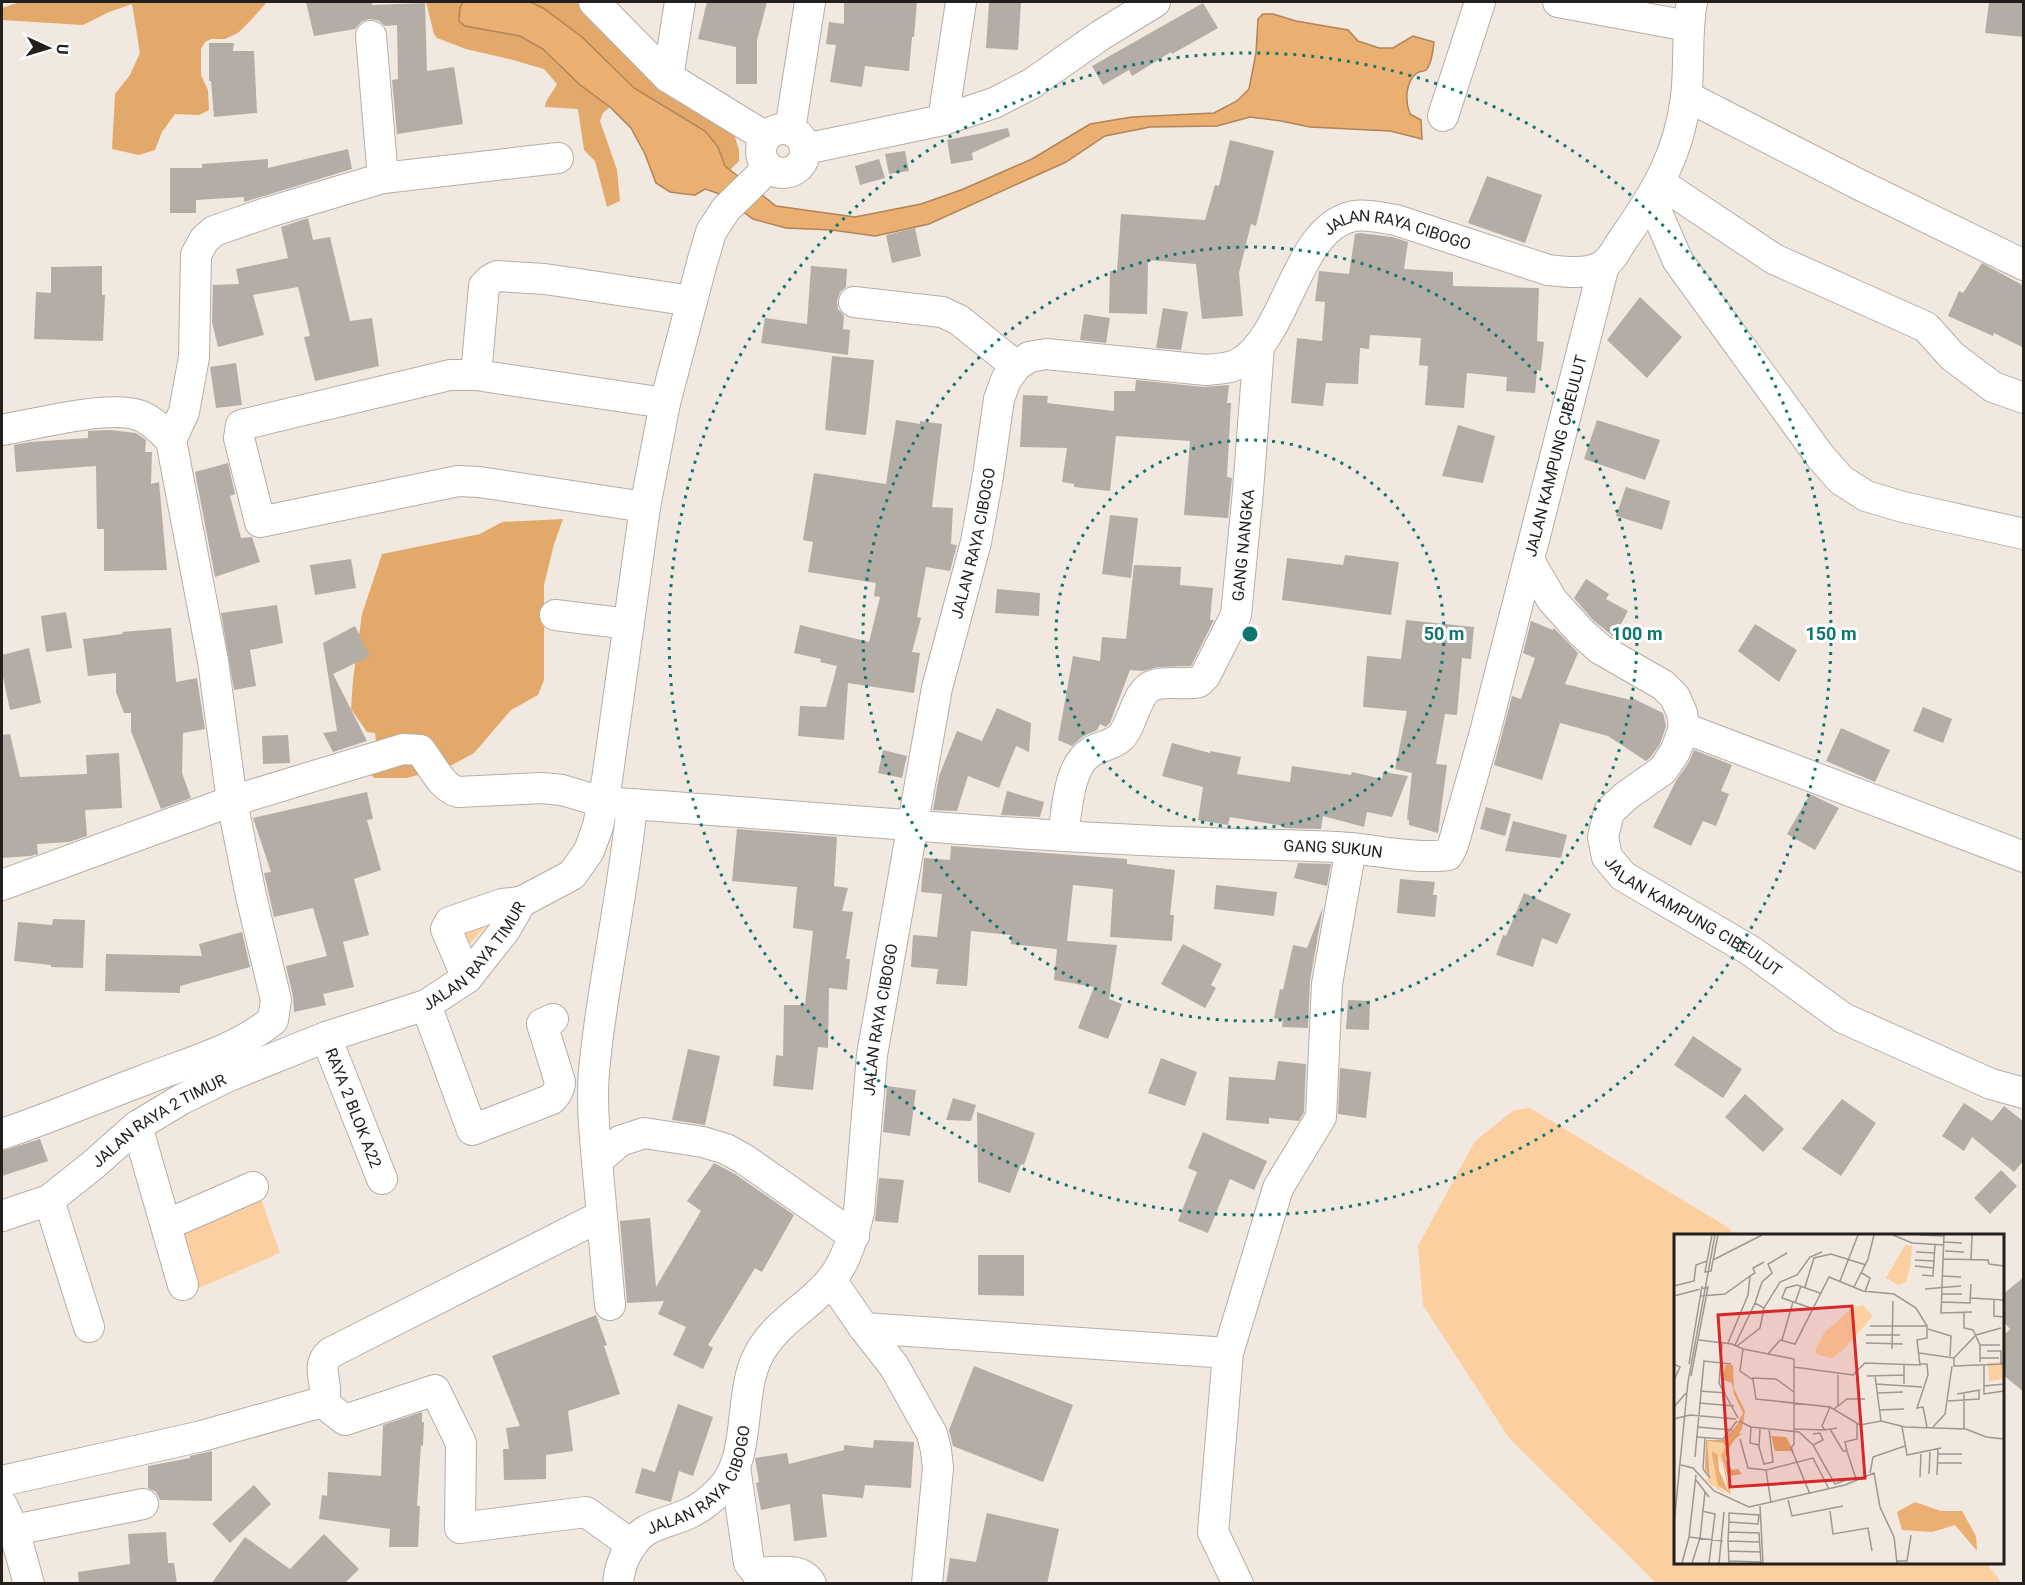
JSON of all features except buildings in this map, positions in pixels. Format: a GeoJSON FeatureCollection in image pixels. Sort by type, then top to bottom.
{"type":"FeatureCollection","features":[{"type":"Feature","properties":{"kind":"street"},"geometry":{"type":"LineString","coordinates":[[594,2],[668,77],[787,139],[802,164],[797,170],[782,174],[768,168],[764,163],[761,150],[787,139],[943,120],[994,103],[1031,84],[1101,34],[1155,2]]}},
{"type":"Feature","properties":{"kind":"street"},"geometry":{"type":"LineString","coordinates":[[668,77],[680,2]]}},
{"type":"Feature","properties":{"kind":"street"},"geometry":{"type":"LineString","coordinates":[[787,139],[810,2]]}},
{"type":"Feature","properties":{"kind":"street"},"geometry":{"type":"LineString","coordinates":[[943,120],[961,2]]}},
{"type":"Feature","properties":{"kind":"street"},"geometry":{"type":"LineString","coordinates":[[1101,34],[1107,2]]}},
{"type":"Feature","properties":{"kind":"street"},"geometry":{"type":"LineString","coordinates":[[1443,116],[1480,2]]}},
{"type":"Feature","properties":{"kind":"street"},"geometry":{"type":"LineString","coordinates":[[1558,2],[1690,14],[1686,96],[1677,145],[1656,191],[1614,254],[1604,265]]}},
{"type":"Feature","properties":{"kind":"street"},"geometry":{"type":"LineString","coordinates":[[371,36],[383,177]]}},
{"type":"Feature","properties":{"kind":"street"},"geometry":{"type":"LineString","coordinates":[[1686,96],[1860,186],[2024,265]]}},
{"type":"Feature","properties":{"kind":"street"},"geometry":{"type":"LineString","coordinates":[[2,1134],[48,1119],[218,1051],[259,1031],[273,1020],[276,1000],[251,896],[232,801],[213,661],[171,440],[184,412],[194,357],[196,255],[204,240],[214,231],[383,177],[558,158]]}},
{"type":"Feature","properties":{"kind":"street","name":"JALAN RAYA TIMUR"},"geometry":{"type":"LineString","coordinates":[[326,1037],[426,1005],[467,978],[505,930],[521,902],[572,875],[589,851],[598,826],[645,507],[665,402],[711,232],[726,209],[768,168]]}},
{"type":"Feature","properties":{"kind":"street"},"geometry":{"type":"LineString","coordinates":[[1656,191],[1774,259],[1926,327],[1952,356],[1993,387],[2024,398]]}},
{"type":"Feature","properties":{"kind":"street"},"geometry":{"type":"LineString","coordinates":[[1656,191],[1678,261],[1820,456],[1841,480],[1866,496],[1894,505],[2024,534]]}},
{"type":"Feature","properties":{"kind":"street","name":"JALAN RAYA CIBOGO"},"geometry":{"type":"LineString","coordinates":[[618,1584],[623,1560],[632,1545],[644,1532],[691,1513],[709,1501],[724,1486],[735,1467],[748,1390],[756,1359],[767,1340],[783,1323],[831,1280],[846,1257],[854,1236],[859,1212],[872,1055],[937,688],[976,542],[999,399],[1006,380],[1016,366],[1029,357],[1046,354],[1206,370],[1222,369],[1237,364],[1259,346],[1313,248],[1326,230],[1338,222],[1355,216],[1376,216],[1396,220],[1548,270],[1570,272],[1591,270],[1604,265]]}},
{"type":"Feature","properties":{"kind":"street","name":"JALAN KAMPUNG CIBEULUT"},"geometry":{"type":"LineString","coordinates":[[1604,265],[1530,562],[1552,600],[1581,632],[1600,649],[1663,685],[1675,697],[1682,713],[1684,728],[1675,752],[1663,770],[1626,796],[1609,812],[1603,837],[1607,857],[1623,876],[1750,951],[1843,1018],[1991,1084],[2024,1093]]}},
{"type":"Feature","properties":{"kind":"street"},"geometry":{"type":"LineString","coordinates":[[476,375],[484,286],[497,276],[545,279],[692,301]]}},
{"type":"Feature","properties":{"kind":"street"},"geometry":{"type":"LineString","coordinates":[[854,302],[942,312],[959,320],[1016,366]]}},
{"type":"Feature","properties":{"kind":"street","name":"GANG NANGKA"},"geometry":{"type":"LineString","coordinates":[[1062,836],[1077,766],[1091,752],[1122,737],[1148,687],[1155,684],[1199,682],[1206,676],[1236,615],[1259,346]]}},
{"type":"Feature","properties":{"kind":"street"},"geometry":{"type":"LineString","coordinates":[[645,507],[479,482],[458,481],[260,522],[239,438],[241,425],[450,375],[476,375],[665,402]]}},
{"type":"Feature","properties":{"kind":"street"},"geometry":{"type":"LineString","coordinates":[[2,430],[112,411],[138,415],[150,421],[171,440]]}},
{"type":"Feature","properties":{"kind":"street","name":"GANG SUKUN"},"geometry":{"type":"LineString","coordinates":[[232,801],[403,749],[413,748],[420,750],[452,790],[469,792],[542,788],[562,790],[602,802],[1062,836],[1198,844],[1351,848],[1400,854],[1448,855],[1453,845],[1484,736],[1530,562]]}},
{"type":"Feature","properties":{"kind":"street"},"geometry":{"type":"LineString","coordinates":[[555,615],[628,624]]}},
{"type":"Feature","properties":{"kind":"street"},"geometry":{"type":"LineString","coordinates":[[1684,728],[2024,857]]}},
{"type":"Feature","properties":{"kind":"street"},"geometry":{"type":"LineString","coordinates":[[2,885],[232,801]]}},
{"type":"Feature","properties":{"kind":"street"},"geometry":{"type":"LineString","coordinates":[[610,1305],[592,1108],[594,1062],[626,862],[632,804]]}},
{"type":"Feature","properties":{"kind":"street"},"geometry":{"type":"LineString","coordinates":[[1238,1584],[1213,1532],[1228,1353],[1278,1188],[1321,1117],[1327,984],[1351,848]]}},
{"type":"Feature","properties":{"kind":"street"},"geometry":{"type":"LineString","coordinates":[[467,978],[446,929],[450,922],[502,904],[521,902]]}},
{"type":"Feature","properties":{"kind":"street"},"geometry":{"type":"LineString","coordinates":[[426,1005],[472,1130],[552,1099],[555,1095],[560,1082],[542,1024],[553,1019]]}},
{"type":"Feature","properties":{"kind":"street","name":"JALAN RAYA 2 TIMUR"},"geometry":{"type":"LineString","coordinates":[[2,1216],[49,1200],[137,1126],[182,1099],[229,1076],[326,1037]]}},
{"type":"Feature","properties":{"kind":"street","name":"RAYA 2 BLOK A22"},"geometry":{"type":"LineString","coordinates":[[326,1037],[382,1179]]}},
{"type":"Feature","properties":{"kind":"street"},"geometry":{"type":"LineString","coordinates":[[137,1126],[183,1285]]}},
{"type":"Feature","properties":{"kind":"street"},"geometry":{"type":"LineString","coordinates":[[597,1161],[620,1141],[644,1133],[703,1142],[726,1149],[744,1159],[854,1236]]}},
{"type":"Feature","properties":{"kind":"street"},"geometry":{"type":"LineString","coordinates":[[166,1225],[253,1187]]}},
{"type":"Feature","properties":{"kind":"street"},"geometry":{"type":"LineString","coordinates":[[49,1200],[89,1326]]}},
{"type":"Feature","properties":{"kind":"street"},"geometry":{"type":"LineString","coordinates":[[322,1402],[326,1392],[322,1366],[324,1358],[330,1353],[601,1216]]}},
{"type":"Feature","properties":{"kind":"street"},"geometry":{"type":"LineString","coordinates":[[831,1280],[894,1366],[932,1434],[938,1468],[927,1584]]}},
{"type":"Feature","properties":{"kind":"street"},"geometry":{"type":"LineString","coordinates":[[864,1328],[1228,1353]]}},
{"type":"Feature","properties":{"kind":"street"},"geometry":{"type":"LineString","coordinates":[[322,1402],[345,1420],[435,1390],[461,1443],[460,1528],[586,1512],[632,1545]]}},
{"type":"Feature","properties":{"kind":"street"},"geometry":{"type":"LineString","coordinates":[[2,1481],[202,1436],[322,1402]]}},
{"type":"Feature","properties":{"kind":"street"},"geometry":{"type":"LineString","coordinates":[[735,1467],[751,1569],[756,1572],[799,1573],[807,1577],[811,1584]]}},
{"type":"Feature","properties":{"kind":"street"},"geometry":{"type":"LineString","coordinates":[[29,1584],[8,1518],[143,1504]]}},
{"type":"Feature","properties":{"kind":"shaded area"},"geometry":{"type":"Polygon","coordinates":[[[20,2],[267,2],[238,33],[225,39],[211,39],[205,42],[201,49],[201,75],[208,90],[209,110],[199,115],[175,114],[162,132],[155,150],[139,155],[112,149],[115,94],[130,75],[140,53],[132,4],[83,25],[2,20],[2,8],[20,2]]]}},
{"type":"Feature","properties":{"kind":"shaded area"},"geometry":{"type":"Polygon","coordinates":[[[426,2],[463,2],[465,26],[520,36],[530,41],[543,49],[579,84],[610,107],[603,113],[600,121],[617,170],[620,201],[607,207],[595,161],[584,150],[578,109],[545,107],[557,84],[544,69],[466,49],[437,38],[426,2]]]}},
{"type":"Feature","properties":{"kind":"shaded area"},"geometry":{"type":"Polygon","coordinates":[[[463,2],[530,2],[543,8],[582,37],[634,88],[705,131],[718,147],[725,166],[776,206],[855,217],[921,204],[961,190],[1032,159],[1090,124],[1132,117],[1214,113],[1237,101],[1249,89],[1256,53],[1258,19],[1263,14],[1273,14],[1296,21],[1348,30],[1358,41],[1379,48],[1393,48],[1413,36],[1434,42],[1428,67],[1413,77],[1407,92],[1410,114],[1421,120],[1422,139],[1390,131],[1310,127],[1250,117],[1217,126],[1150,127],[1105,136],[1066,162],[929,224],[875,236],[832,230],[786,228],[753,219],[717,193],[705,189],[695,195],[670,192],[656,183],[645,154],[631,128],[610,107],[579,84],[543,49],[520,36],[465,26],[459,21],[463,2]]]}},
{"type":"Feature","properties":{"kind":"shaded area"},"geometry":{"type":"Polygon","coordinates":[[[530,2],[583,2],[734,134],[739,150],[739,161],[730,170],[725,166],[718,147],[705,131],[634,88],[582,37],[543,8],[530,2]]]}},
{"type":"Feature","properties":{"kind":"shaded area"},"geometry":{"type":"Polygon","coordinates":[[[563,519],[544,585],[544,680],[538,695],[511,710],[474,753],[452,765],[407,778],[374,778],[366,769],[377,748],[375,733],[367,732],[351,709],[362,614],[382,554],[480,534],[502,522],[563,519]]]}},
{"type":"Feature","properties":{"kind":"shaded area"},"geometry":{"type":"Polygon","coordinates":[[[487,925],[465,949],[458,928],[487,925]]]}},
{"type":"Feature","properties":{"kind":"shaded area"},"geometry":{"type":"Polygon","coordinates":[[[1530,1108],[1729,1228],[1734,1234],[1674,1234],[1674,1564],[1987,1564],[2000,1583],[1656,1583],[1509,1438],[1423,1305],[1418,1246],[1475,1141],[1514,1110],[1530,1108]]]}},
{"type":"Feature","properties":{"kind":"shaded area"},"geometry":{"type":"Polygon","coordinates":[[[259,1193],[280,1253],[192,1291],[176,1230],[259,1193]]]}}]}
